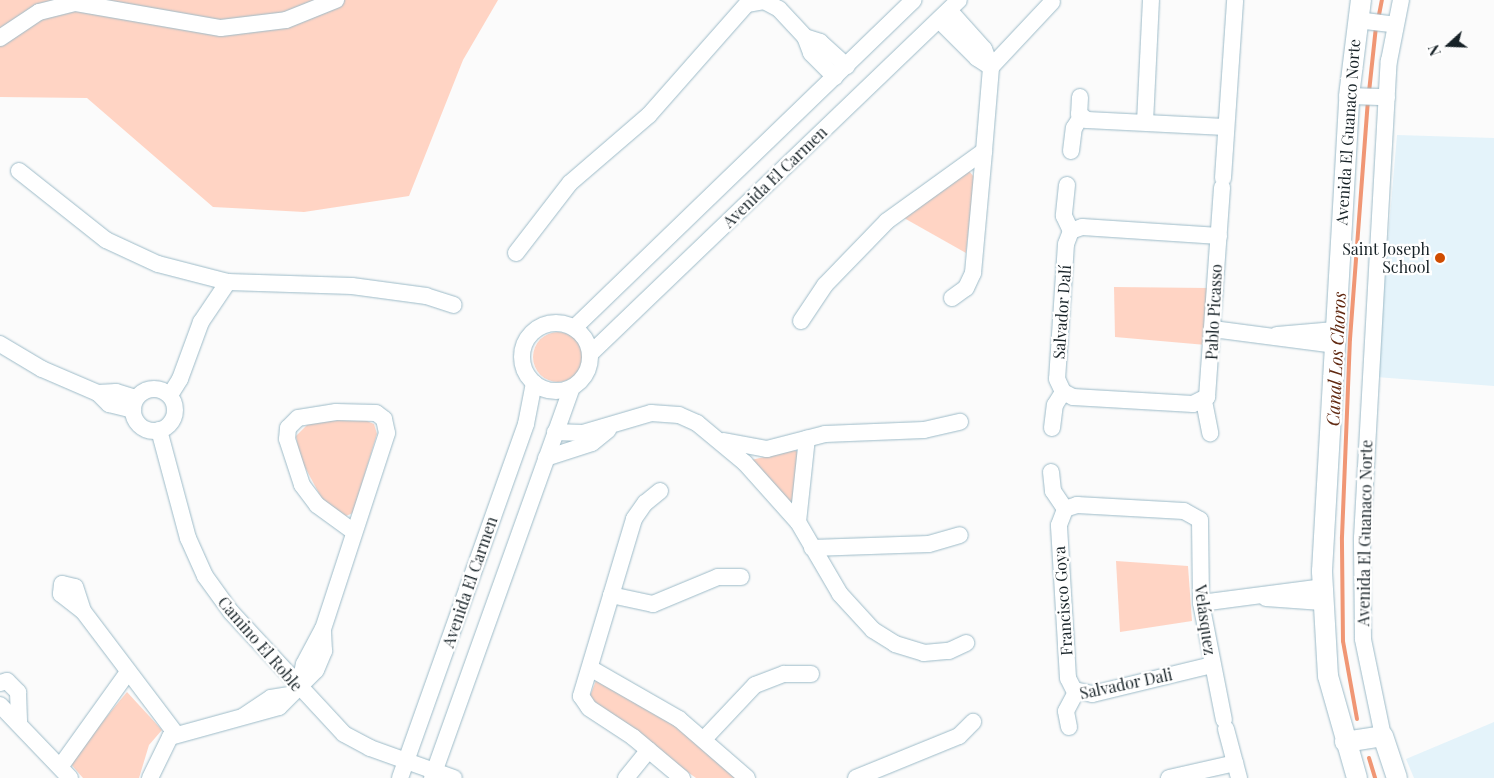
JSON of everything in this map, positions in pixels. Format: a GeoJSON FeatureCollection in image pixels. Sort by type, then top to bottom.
{"type":"FeatureCollection","features":[{"type":"Feature","properties":{"kind":"street"},"geometry":{"type":"LineString","coordinates":[[0,38],[39,12],[76,3],[221,28],[286,20],[336,0]]}},
{"type":"Feature","properties":{"kind":"street","name":"Avenida El Carmen"},"geometry":{"type":"LineString","coordinates":[[574,328],[914,0]]}},
{"type":"Feature","properties":{"kind":"street"},"geometry":{"type":"LineString","coordinates":[[1145,122],[1150,0]]}},
{"type":"Feature","properties":{"kind":"street","name":"Pablo Picasso"},"geometry":{"type":"LineString","coordinates":[[1210,432],[1204,401],[1210,389],[1225,127],[1236,0]]}},
{"type":"Feature","properties":{"kind":"street","name":"Avenida El Guanaco Norte"},"geometry":{"type":"LineString","coordinates":[[1357,778],[1345,742],[1328,676],[1322,594],[1334,338],[1362,20],[1361,0]]}},
{"type":"Feature","properties":{"kind":"street","name":"Avenida El Guanaco Norte"},"geometry":{"type":"LineString","coordinates":[[1396,778],[1383,736],[1363,639],[1361,593],[1382,97],[1390,24],[1402,0]]}},
{"type":"Feature","properties":{"kind":"street"},"geometry":{"type":"LineString","coordinates":[[516,254],[570,183],[665,99],[736,13],[747,4],[764,1],[788,17],[805,37],[811,53],[834,77]]}},
{"type":"Feature","properties":{"kind":"street"},"geometry":{"type":"LineString","coordinates":[[991,67],[1052,2]]}},
{"type":"Feature","properties":{"kind":"street"},"geometry":{"type":"LineString","coordinates":[[949,10],[984,49],[991,67],[973,273],[966,288],[952,298]]}},
{"type":"Feature","properties":{"kind":"street","name":"Avenida El Carmen"},"geometry":{"type":"LineString","coordinates":[[590,354],[949,10]]}},
{"type":"Feature","properties":{"kind":"street"},"geometry":{"type":"LineString","coordinates":[[1362,20],[1390,24]]}},
{"type":"Feature","properties":{"kind":"street"},"geometry":{"type":"LineString","coordinates":[[805,37],[820,42],[847,66]]}},
{"type":"Feature","properties":{"kind":"street"},"geometry":{"type":"LineString","coordinates":[[1354,96],[1382,97]]}},
{"type":"Feature","properties":{"kind":"street"},"geometry":{"type":"LineString","coordinates":[[1071,152],[1074,128],[1081,117],[1080,97]]}},
{"type":"Feature","properties":{"kind":"street"},"geometry":{"type":"LineString","coordinates":[[1081,117],[1225,127]]}},
{"type":"Feature","properties":{"kind":"street"},"geometry":{"type":"LineString","coordinates":[[801,321],[825,285],[887,221],[984,151]]}},
{"type":"Feature","properties":{"kind":"street"},"geometry":{"type":"LineString","coordinates":[[19,171],[50,199],[120,249],[158,264],[228,282],[352,286],[454,304]]}},
{"type":"Feature","properties":{"kind":"street","name":"Salvador Dalí"},"geometry":{"type":"LineString","coordinates":[[1063,392],[1057,379],[1066,244],[1071,231],[1064,216],[1067,185]]}},
{"type":"Feature","properties":{"kind":"street"},"geometry":{"type":"LineString","coordinates":[[1071,231],[1082,228],[1219,236]]}},
{"type":"Feature","properties":{"kind":"street"},"geometry":{"type":"LineString","coordinates":[[170,395],[180,379],[201,322],[228,282]]}},
{"type":"Feature","properties":{"kind":"street"},"geometry":{"type":"LineString","coordinates":[[550,324],[574,328],[585,339],[590,354],[585,376],[572,388],[550,391],[534,384],[523,362],[529,338],[550,324]]}},
{"type":"Feature","properties":{"kind":"street"},"geometry":{"type":"LineString","coordinates":[[1213,329],[1277,335],[1298,342],[1334,338]]}},
{"type":"Feature","properties":{"kind":"street"},"geometry":{"type":"LineString","coordinates":[[0,344],[42,369],[98,393],[116,392],[134,404],[141,427],[159,430],[173,419],[175,406],[170,395],[152,388],[134,404]]}},
{"type":"Feature","properties":{"kind":"street","name":"Avenida El Carmen"},"geometry":{"type":"LineString","coordinates":[[400,778],[526,424],[534,384]]}},
{"type":"Feature","properties":{"kind":"street","name":"Avenida El Carmen"},"geometry":{"type":"LineString","coordinates":[[434,775],[572,388]]}},
{"type":"Feature","properties":{"kind":"street"},"geometry":{"type":"LineString","coordinates":[[1052,428],[1054,405],[1063,392],[1073,397],[1193,404],[1204,401]]}},
{"type":"Feature","properties":{"kind":"street"},"geometry":{"type":"LineString","coordinates":[[150,778],[165,742],[176,734],[244,716],[271,698],[293,692],[320,661],[323,629],[386,438],[386,423],[380,415],[369,412],[322,412],[298,418],[288,428],[287,440],[302,485],[317,505],[354,532]]}},
{"type":"Feature","properties":{"kind":"street"},"geometry":{"type":"LineString","coordinates":[[555,432],[574,435],[643,415],[669,414],[698,423],[722,440],[798,522],[840,594],[884,638],[924,653],[949,651],[966,643]]}},
{"type":"Feature","properties":{"kind":"street"},"geometry":{"type":"LineString","coordinates":[[722,440],[767,449],[808,438],[924,430],[960,422]]}},
{"type":"Feature","properties":{"kind":"street"},"geometry":{"type":"LineString","coordinates":[[546,458],[592,443],[613,425]]}},
{"type":"Feature","properties":{"kind":"street","name":"Camino El Roble"},"geometry":{"type":"LineString","coordinates":[[159,430],[178,510],[206,576],[231,612],[293,692],[344,734],[434,775],[454,778]]}},
{"type":"Feature","properties":{"kind":"street"},"geometry":{"type":"LineString","coordinates":[[798,522],[808,438]]}},
{"type":"Feature","properties":{"kind":"street"},"geometry":{"type":"LineString","coordinates":[[1052,472],[1054,492],[1065,509]]}},
{"type":"Feature","properties":{"kind":"street"},"geometry":{"type":"LineString","coordinates":[[660,491],[645,503],[634,519],[590,668],[581,692],[584,704],[649,750],[682,778]]}},
{"type":"Feature","properties":{"kind":"street","name":"Velásquez"},"geometry":{"type":"LineString","coordinates":[[1065,509],[1077,505],[1184,511],[1200,520],[1201,603],[1212,665],[1237,770]]}},
{"type":"Feature","properties":{"kind":"street","name":"Francisco Goya"},"geometry":{"type":"LineString","coordinates":[[1065,509],[1059,519],[1063,602],[1068,678],[1076,692]]}},
{"type":"Feature","properties":{"kind":"street"},"geometry":{"type":"LineString","coordinates":[[812,548],[929,544],[960,535]]}},
{"type":"Feature","properties":{"kind":"street"},"geometry":{"type":"LineString","coordinates":[[611,595],[653,604],[718,577],[741,576]]}},
{"type":"Feature","properties":{"kind":"street"},"geometry":{"type":"LineString","coordinates":[[1201,603],[1322,594]]}},
{"type":"Feature","properties":{"kind":"street"},"geometry":{"type":"LineString","coordinates":[[82,611],[176,734]]}},
{"type":"Feature","properties":{"kind":"street","name":"Salvador Dali"},"geometry":{"type":"LineString","coordinates":[[1069,727],[1066,710],[1076,692],[1092,694],[1212,665]]}},
{"type":"Feature","properties":{"kind":"street"},"geometry":{"type":"LineString","coordinates":[[590,668],[652,701],[705,738],[747,778]]}},
{"type":"Feature","properties":{"kind":"street"},"geometry":{"type":"LineString","coordinates":[[0,705],[19,722],[64,772],[128,672]]}},
{"type":"Feature","properties":{"kind":"street"},"geometry":{"type":"LineString","coordinates":[[705,738],[755,684],[784,674],[811,674]]}},
{"type":"Feature","properties":{"kind":"street"},"geometry":{"type":"LineString","coordinates":[[0,683],[7,682],[18,692],[19,722]]}},
{"type":"Feature","properties":{"kind":"street"},"geometry":{"type":"LineString","coordinates":[[856,778],[959,736],[973,722]]}},
{"type":"Feature","properties":{"kind":"street"},"geometry":{"type":"LineString","coordinates":[[1345,742],[1383,736]]}},
{"type":"Feature","properties":{"kind":"street"},"geometry":{"type":"LineString","coordinates":[[626,778],[649,750]]}},
{"type":"Feature","properties":{"kind":"street"},"geometry":{"type":"LineString","coordinates":[[1169,778],[1237,770]]}},
{"type":"Feature","properties":{"kind":"shaded area"},"geometry":{"type":"Polygon","coordinates":[[[0,0],[498,0],[463,60],[409,196],[304,212],[213,207],[87,98],[0,97],[0,0]]]}},
{"type":"Feature","properties":{"kind":"shaded area","name":"Saint Joseph School"},"geometry":{"type":"Polygon","coordinates":[[[1397,135],[1494,138],[1494,386],[1376,377],[1397,135]]]}},
{"type":"Feature","properties":{"kind":"shaded area"},"geometry":{"type":"Polygon","coordinates":[[[969,171],[975,178],[966,253],[904,218],[969,171]]]}},
{"type":"Feature","properties":{"kind":"shaded area"},"geometry":{"type":"Polygon","coordinates":[[[1114,287],[1208,288],[1206,345],[1115,337],[1114,287]]]}},
{"type":"Feature","properties":{"kind":"shaded area"},"geometry":{"type":"Polygon","coordinates":[[[553,332],[563,332],[576,339],[583,352],[583,362],[576,375],[563,382],[553,382],[544,378],[537,371],[533,362],[533,352],[537,343],[544,336],[553,332]]]}},
{"type":"Feature","properties":{"kind":"shaded area"},"geometry":{"type":"Polygon","coordinates":[[[360,418],[374,424],[377,434],[353,513],[346,516],[322,499],[299,456],[296,436],[309,423],[360,418]]]}},
{"type":"Feature","properties":{"kind":"shaded area"},"geometry":{"type":"Polygon","coordinates":[[[794,450],[800,453],[795,508],[751,460],[794,450]]]}},
{"type":"Feature","properties":{"kind":"shaded area"},"geometry":{"type":"Polygon","coordinates":[[[1116,561],[1188,566],[1192,621],[1120,632],[1116,561]]]}},
{"type":"Feature","properties":{"kind":"shaded area"},"geometry":{"type":"Polygon","coordinates":[[[597,678],[695,738],[736,778],[696,778],[588,701],[597,678]]]}},
{"type":"Feature","properties":{"kind":"shaded area"},"geometry":{"type":"Polygon","coordinates":[[[127,692],[162,730],[149,745],[139,778],[83,778],[69,762],[127,692]]]}},
{"type":"Feature","properties":{"kind":"shaded area"},"geometry":{"type":"Polygon","coordinates":[[[1494,722],[1494,778],[1414,778],[1406,759],[1494,722]]]}},
{"type":"Feature","properties":{"kind":"waterway","name":"Canal Los Choros"},"geometry":{"type":"LineString","coordinates":[[1378,20],[1382,0]]}},
{"type":"Feature","properties":{"kind":"waterway","name":"Canal Los Choros"},"geometry":{"type":"LineString","coordinates":[[1369,92],[1376,27]]}},
{"type":"Feature","properties":{"kind":"waterway","name":"Canal Los Choros"},"geometry":{"type":"LineString","coordinates":[[1357,719],[1343,641],[1342,537],[1350,339],[1368,101]]}},
{"type":"Feature","properties":{"kind":"waterway","name":"Canal Los Choros"},"geometry":{"type":"LineString","coordinates":[[1369,758],[1375,778]]}},
{"type":"Feature","properties":{"kind":"place","name":"Saint Joseph School"},"geometry":{"type":"Point","coordinates":[1440,258]}}]}
